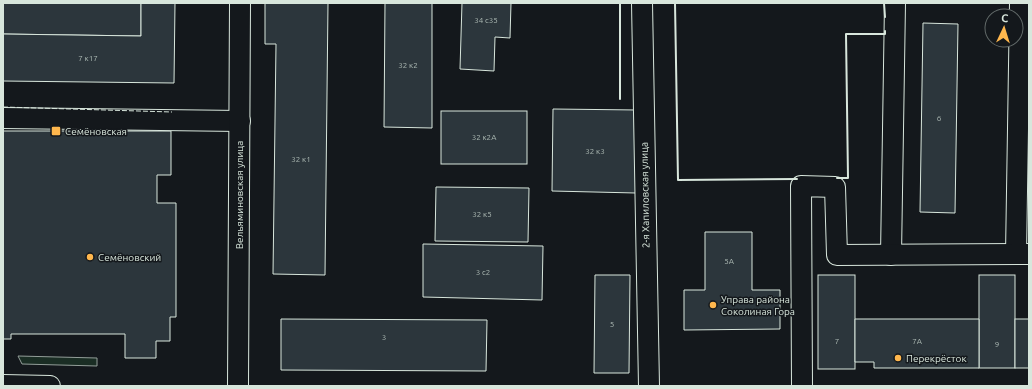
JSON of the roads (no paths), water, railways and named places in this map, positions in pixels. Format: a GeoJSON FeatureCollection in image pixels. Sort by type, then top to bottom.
{"type":"FeatureCollection","features":[{"type":"Feature","properties":{"kind":"street","name":"Вельяминовская улица"},"geometry":{"type":"LineString","coordinates":[[238,386],[240,3]]}},
{"type":"Feature","properties":{"kind":"street","name":"2-я Хапиловская улица"},"geometry":{"type":"LineString","coordinates":[[642,3],[649,386]]}},
{"type":"Feature","properties":{"kind":"street"},"geometry":{"type":"LineString","coordinates":[[891,255],[895,3]]}},
{"type":"Feature","properties":{"kind":"street"},"geometry":{"type":"LineString","coordinates":[[802,386],[801,186],[835,187],[837,255],[1022,254],[1020,3]]}},
{"type":"Feature","properties":{"kind":"street"},"geometry":{"type":"LineString","coordinates":[[3,118],[240,121]]}},
{"type":"Feature","properties":{"kind":"street"},"geometry":{"type":"LineString","coordinates":[[3,385],[50,386]]}},
{"type":"Feature","properties":{"kind":"place","name":"Семёновская"},"geometry":{"type":"Point","coordinates":[56,131]}},
{"type":"Feature","properties":{"kind":"place","name":"Семёновский"},"geometry":{"type":"Point","coordinates":[90,257]}},
{"type":"Feature","properties":{"kind":"place","name":"Управа района Соколиная Гора"},"geometry":{"type":"Point","coordinates":[713,305]}},
{"type":"Feature","properties":{"kind":"place","name":"Перекрёсток"},"geometry":{"type":"Point","coordinates":[898,358]}}]}
